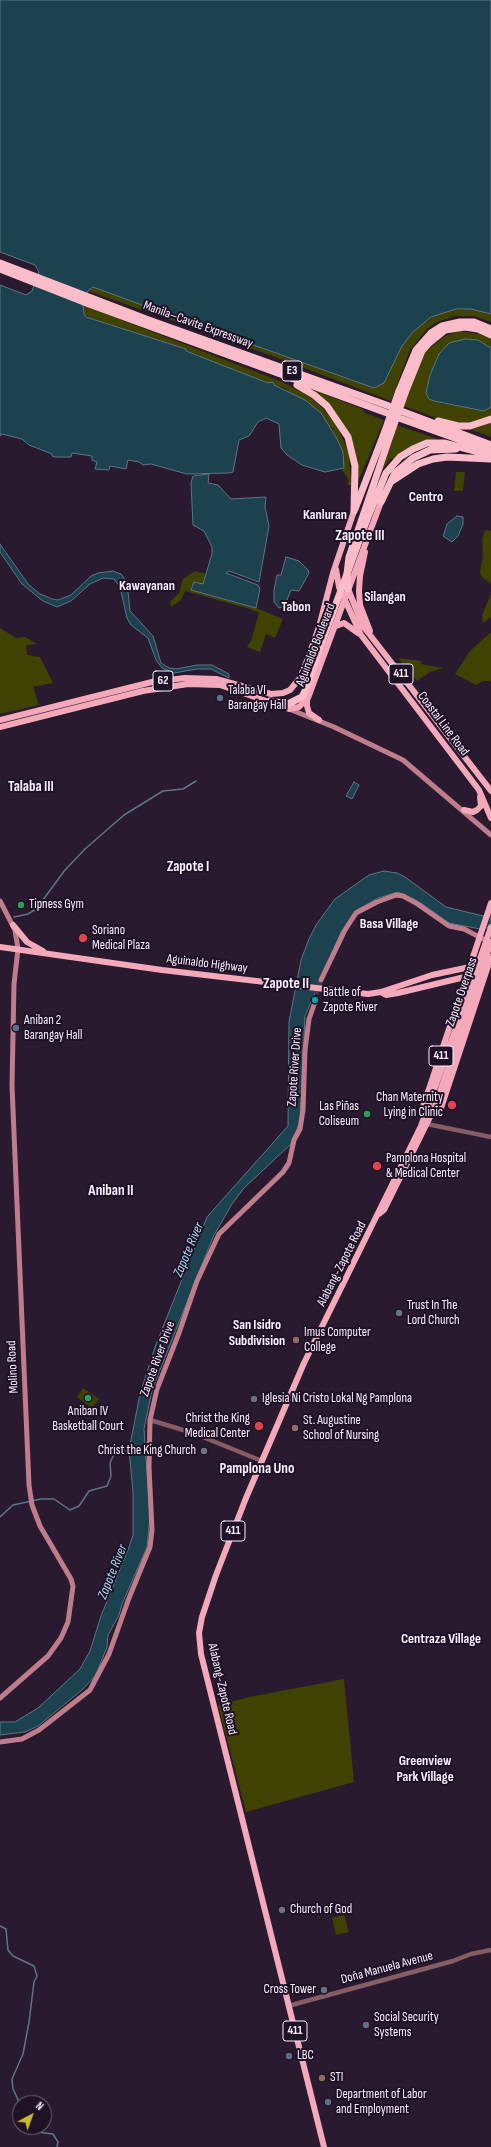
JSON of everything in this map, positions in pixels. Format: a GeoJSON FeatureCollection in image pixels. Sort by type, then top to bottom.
{"type":"FeatureCollection","features":[{"type":"Feature","properties":{"kind":"highway","name":"Manila–Cavite Expressway"},"geometry":{"type":"LineString","coordinates":[[0,262],[27,276],[90,301],[251,364],[388,410],[90,301]]}},
{"type":"Feature","properties":{"kind":"highway","name":"Manila–Cavite Expressway"},"geometry":{"type":"LineString","coordinates":[[0,269],[27,276]]}},
{"type":"Feature","properties":{"kind":"highway"},"geometry":{"type":"LineString","coordinates":[[348,589],[347,574],[349,557],[388,432],[416,350],[431,332],[442,326],[460,322],[474,322],[491,329]]}},
{"type":"Feature","properties":{"kind":"highway"},"geometry":{"type":"LineString","coordinates":[[402,392],[422,352],[429,343],[445,330],[465,327],[478,329],[491,335]]}},
{"type":"Feature","properties":{"kind":"highway"},"geometry":{"type":"LineString","coordinates":[[251,364],[309,392],[327,406],[336,418],[348,437],[354,461],[354,511]]}},
{"type":"Feature","properties":{"kind":"highway"},"geometry":{"type":"LineString","coordinates":[[491,419],[475,426],[464,426],[400,414],[491,451]]}},
{"type":"Feature","properties":{"kind":"highway"},"geometry":{"type":"LineString","coordinates":[[422,419],[491,445]]}},
{"type":"Feature","properties":{"kind":"highway"},"geometry":{"type":"LineString","coordinates":[[354,511],[388,432]]}},
{"type":"Feature","properties":{"kind":"highway","name":"62"},"geometry":{"type":"LineString","coordinates":[[270,702],[288,704],[295,702],[302,697],[307,687],[366,522],[386,473],[406,453],[420,446],[436,442],[469,449]]}},
{"type":"Feature","properties":{"kind":"highway"},"geometry":{"type":"LineString","coordinates":[[381,502],[388,484],[400,468],[424,452],[443,448],[469,449],[491,455]]}},
{"type":"Feature","properties":{"kind":"highway"},"geometry":{"type":"LineString","coordinates":[[388,484],[410,468],[426,460],[447,457],[491,459]]}},
{"type":"Feature","properties":{"kind":"highway","name":"Aguinaldo Boulevard"},"geometry":{"type":"LineString","coordinates":[[289,709],[299,707],[308,698],[381,502]]}},
{"type":"Feature","properties":{"kind":"highway","name":"Aguinaldo Boulevard"},"geometry":{"type":"LineString","coordinates":[[0,720],[152,682],[185,678],[216,679],[271,694],[283,693],[293,688],[300,678],[322,617],[338,559],[354,511]]}},
{"type":"Feature","properties":{"kind":"highway"},"geometry":{"type":"LineString","coordinates":[[367,541],[360,576],[359,591],[360,605],[374,640]]}},
{"type":"Feature","properties":{"kind":"highway","name":"Coastal Line Road"},"geometry":{"type":"LineString","coordinates":[[338,559],[337,578],[344,600],[361,635],[479,790],[491,818]]}},
{"type":"Feature","properties":{"kind":"highway","name":"Coastal Line Road"},"geometry":{"type":"LineString","coordinates":[[348,589],[360,620],[374,640],[491,790]]}},
{"type":"Feature","properties":{"kind":"highway"},"geometry":{"type":"LineString","coordinates":[[322,617],[332,604],[336,608],[336,624],[344,623],[361,635]]}},
{"type":"Feature","properties":{"kind":"highway","name":"62"},"geometry":{"type":"LineString","coordinates":[[0,727],[144,691],[188,684],[220,685],[289,709]]}},
{"type":"Feature","properties":{"kind":"highway"},"geometry":{"type":"LineString","coordinates":[[308,698],[307,706],[309,713],[319,720]]}},
{"type":"Feature","properties":{"kind":"highway"},"geometry":{"type":"LineString","coordinates":[[421,714],[428,709]]}},
{"type":"Feature","properties":{"kind":"highway","name":"411"},"geometry":{"type":"LineString","coordinates":[[486,785],[491,796]]}},
{"type":"Feature","properties":{"kind":"highway"},"geometry":{"type":"LineString","coordinates":[[464,810],[473,812],[479,808],[481,804],[479,790]]}},
{"type":"Feature","properties":{"kind":"highway","name":"411"},"geometry":{"type":"LineString","coordinates":[[479,790],[491,807]]}},
{"type":"Feature","properties":{"kind":"highway","name":"411"},"geometry":{"type":"LineString","coordinates":[[470,967],[491,903]]}},
{"type":"Feature","properties":{"kind":"highway"},"geometry":{"type":"LineString","coordinates":[[12,925],[26,942],[50,954]]}},
{"type":"Feature","properties":{"kind":"highway","name":"Zapote Overpass"},"geometry":{"type":"LineString","coordinates":[[430,1116],[491,927]]}},
{"type":"Feature","properties":{"kind":"highway","name":"Zapote Overpass"},"geometry":{"type":"LineString","coordinates":[[434,1101],[491,942]]}},
{"type":"Feature","properties":{"kind":"highway","name":"Aguinaldo Highway"},"geometry":{"type":"LineString","coordinates":[[0,947],[316,989],[368,994],[381,992]]}},
{"type":"Feature","properties":{"kind":"highway"},"geometry":{"type":"LineString","coordinates":[[477,948],[481,953],[490,958]]}},
{"type":"Feature","properties":{"kind":"highway"},"geometry":{"type":"LineString","coordinates":[[381,992],[432,975],[470,967],[490,958]]}},
{"type":"Feature","properties":{"kind":"highway","name":"Alabang-Zapote Road"},"geometry":{"type":"LineString","coordinates":[[425,1121],[430,1116],[440,1111],[490,958]]}},
{"type":"Feature","properties":{"kind":"highway","name":"Alabang-Zapote Road"},"geometry":{"type":"LineString","coordinates":[[425,1121],[423,1107],[465,986],[470,967]]}},
{"type":"Feature","properties":{"kind":"highway"},"geometry":{"type":"LineString","coordinates":[[381,992],[386,995],[398,993],[485,973]]}},
{"type":"Feature","properties":{"kind":"highway"},"geometry":{"type":"LineString","coordinates":[[450,980],[459,984],[462,993]]}},
{"type":"Feature","properties":{"kind":"highway"},"geometry":{"type":"LineString","coordinates":[[465,986],[476,982],[479,987],[479,992]]}},
{"type":"Feature","properties":{"kind":"highway","name":"Alabang-Zapote Road"},"geometry":{"type":"LineString","coordinates":[[324,2147],[199,1643],[202,1617],[216,1575],[262,1461],[304,1363],[434,1101]]}},
{"type":"Feature","properties":{"kind":"main road"},"geometry":{"type":"LineString","coordinates":[[289,709],[319,720],[400,758],[464,810],[491,835]]}},
{"type":"Feature","properties":{"kind":"main road"},"geometry":{"type":"LineString","coordinates":[[323,979],[353,917],[370,905],[392,896],[403,896],[449,926],[464,929],[480,939],[491,942]]}},
{"type":"Feature","properties":{"kind":"main road"},"geometry":{"type":"LineString","coordinates":[[0,901],[12,925],[18,950]]}},
{"type":"Feature","properties":{"kind":"main road","name":"Molino Road"},"geometry":{"type":"LineString","coordinates":[[0,1698],[48,1656],[66,1630],[73,1583],[40,1526],[32,1505],[31,1497],[12,1086],[14,984],[18,950]]}},
{"type":"Feature","properties":{"kind":"main road","name":"Zapote River Drive"},"geometry":{"type":"LineString","coordinates":[[0,1742],[22,1739],[34,1733],[90,1690],[109,1654],[129,1598],[150,1547],[152,1530],[149,1467],[150,1420],[157,1389],[212,1247],[226,1225],[283,1172],[289,1163],[294,1140],[300,1129],[303,1110],[305,1050],[309,1019],[314,1002]]}},
{"type":"Feature","properties":{"kind":"street"},"geometry":{"type":"LineString","coordinates":[[425,1121],[491,1137]]}},
{"type":"Feature","properties":{"kind":"street"},"geometry":{"type":"LineString","coordinates":[[150,1420],[193,1433],[262,1461]]}},
{"type":"Feature","properties":{"kind":"street","name":"Doña Manuela Avenue"},"geometry":{"type":"LineString","coordinates":[[288,2006],[453,1961],[470,1954],[491,1950]]}},
{"type":"Feature","properties":{"kind":"shaded area"},"geometry":{"type":"Polygon","coordinates":[[[94,287],[191,323],[192,326],[196,325],[374,388],[384,383],[402,346],[413,332],[435,315],[449,310],[471,309],[491,314],[491,322],[474,316],[455,316],[437,322],[427,329],[410,350],[391,401],[275,357],[88,291],[94,287]]]}},
{"type":"Feature","properties":{"kind":"shaded area"},"geometry":{"type":"Polygon","coordinates":[[[83,305],[280,381],[306,394],[322,407],[338,427],[349,454],[351,485],[348,485],[348,479],[342,470],[344,465],[343,452],[332,428],[284,388],[274,385],[273,382],[268,383],[186,351],[183,348],[90,318],[84,314],[83,305]]]}},
{"type":"Feature","properties":{"kind":"shaded area"},"geometry":{"type":"Polygon","coordinates":[[[460,331],[479,334],[488,338],[491,340],[491,348],[478,340],[465,339],[447,346],[439,354],[433,367],[427,393],[442,404],[452,404],[484,411],[491,407],[491,417],[468,424],[442,420],[403,406],[426,351],[445,336],[460,331]]]}},
{"type":"Feature","properties":{"kind":"shaded area"},"geometry":{"type":"Polygon","coordinates":[[[309,388],[362,409],[365,413],[384,420],[358,482],[350,438],[309,388]]]}},
{"type":"Feature","properties":{"kind":"shaded area"},"geometry":{"type":"Polygon","coordinates":[[[491,422],[491,437],[470,429],[480,427],[491,422]]]}},
{"type":"Feature","properties":{"kind":"shaded area"},"geometry":{"type":"Polygon","coordinates":[[[397,425],[438,439],[432,440],[393,460],[391,458],[378,476],[397,425]]]}},
{"type":"Feature","properties":{"kind":"shaded area"},"geometry":{"type":"Polygon","coordinates":[[[456,472],[465,472],[463,491],[454,491],[456,472]]]}},
{"type":"Feature","properties":{"kind":"shaded area"},"geometry":{"type":"Polygon","coordinates":[[[485,530],[491,531],[491,584],[481,576],[480,571],[483,556],[482,541],[485,530]]]}},
{"type":"Feature","properties":{"kind":"shaded area"},"geometry":{"type":"Polygon","coordinates":[[[195,571],[207,574],[203,584],[194,582],[191,590],[256,608],[283,619],[275,638],[266,634],[260,652],[247,647],[251,641],[259,613],[250,609],[185,591],[181,600],[171,607],[170,602],[179,593],[183,579],[195,571]]]}},
{"type":"Feature","properties":{"kind":"shaded area"},"geometry":{"type":"Polygon","coordinates":[[[491,594],[491,617],[483,623],[482,615],[491,594]]]}},
{"type":"Feature","properties":{"kind":"shaded area"},"geometry":{"type":"Polygon","coordinates":[[[0,628],[16,638],[25,637],[37,644],[26,645],[27,655],[40,657],[53,683],[33,687],[39,705],[0,714],[0,628]]]}},
{"type":"Feature","properties":{"kind":"shaded area"},"geometry":{"type":"Polygon","coordinates":[[[491,632],[491,681],[483,681],[476,685],[455,674],[470,651],[491,632]]]}},
{"type":"Feature","properties":{"kind":"shaded area"},"geometry":{"type":"Polygon","coordinates":[[[398,658],[422,661],[421,664],[443,668],[430,672],[417,681],[398,658]]]}},
{"type":"Feature","properties":{"kind":"shaded area","name":"Aniban IV Basketball Court"},"geometry":{"type":"Polygon","coordinates":[[[83,1388],[99,1399],[92,1408],[77,1397],[83,1388]]]}},
{"type":"Feature","properties":{"kind":"shaded area"},"geometry":{"type":"Polygon","coordinates":[[[344,1679],[354,1782],[246,1812],[218,1705],[249,1697],[344,1679]]]}},
{"type":"Feature","properties":{"kind":"shaded area"},"geometry":{"type":"Polygon","coordinates":[[[344,1915],[349,1932],[336,1935],[332,1918],[344,1915]]]}},
{"type":"Feature","properties":{"kind":"water"},"geometry":{"type":"Polygon","coordinates":[[[0,0],[491,0],[491,314],[471,309],[456,309],[431,317],[413,332],[402,346],[384,383],[374,388],[196,325],[192,326],[191,323],[93,287],[88,291],[83,305],[84,314],[86,317],[186,349],[186,351],[268,383],[273,382],[274,385],[305,400],[321,413],[336,437],[343,452],[344,468],[325,472],[302,465],[287,455],[281,448],[279,424],[266,418],[258,422],[249,436],[239,440],[233,472],[229,473],[187,474],[151,464],[143,465],[139,462],[128,460],[126,469],[110,466],[109,470],[95,469],[97,462],[92,460],[92,456],[72,453],[71,457],[55,457],[52,456],[52,454],[29,445],[22,439],[2,434],[0,436],[0,285],[26,295],[32,291],[39,272],[35,265],[0,252],[0,0]]]}},
{"type":"Feature","properties":{"kind":"water"},"geometry":{"type":"Polygon","coordinates":[[[465,339],[478,340],[491,348],[491,407],[484,411],[434,401],[429,399],[426,393],[430,375],[439,354],[449,343],[465,339]]]}},
{"type":"Feature","properties":{"kind":"water"},"geometry":{"type":"Polygon","coordinates":[[[209,474],[208,483],[218,485],[231,499],[266,497],[265,507],[269,526],[259,582],[229,571],[226,573],[258,585],[260,589],[256,608],[191,590],[194,582],[203,584],[212,554],[212,547],[204,531],[193,525],[191,483],[193,476],[209,474]]]}},
{"type":"Feature","properties":{"kind":"water"},"geometry":{"type":"Polygon","coordinates":[[[457,516],[463,517],[463,524],[458,536],[452,542],[443,536],[447,524],[457,516]]]}},
{"type":"Feature","properties":{"kind":"water"},"geometry":{"type":"Polygon","coordinates":[[[0,544],[28,584],[40,594],[52,599],[58,600],[71,595],[91,576],[98,573],[113,571],[121,574],[127,582],[130,611],[153,636],[161,663],[169,668],[176,669],[197,665],[212,665],[229,674],[229,678],[211,669],[197,669],[174,673],[162,668],[156,660],[148,638],[131,625],[127,618],[120,587],[114,579],[103,578],[90,584],[71,601],[57,607],[43,601],[22,584],[0,552],[0,544]]]}},
{"type":"Feature","properties":{"kind":"water"},"geometry":{"type":"Polygon","coordinates":[[[286,557],[299,561],[309,573],[299,591],[291,590],[284,607],[279,608],[274,602],[274,590],[277,575],[281,575],[286,557]]]}},
{"type":"Feature","properties":{"kind":"water"},"geometry":{"type":"Polygon","coordinates":[[[354,782],[359,785],[352,799],[346,796],[354,782]]]}},
{"type":"Feature","properties":{"kind":"water"},"geometry":{"type":"Polygon","coordinates":[[[384,871],[397,873],[405,877],[446,907],[483,916],[491,915],[491,927],[480,929],[449,923],[421,903],[398,892],[378,898],[357,910],[341,932],[305,1016],[300,1121],[291,1144],[244,1188],[232,1204],[213,1237],[152,1390],[144,1429],[150,1516],[147,1547],[122,1604],[119,1615],[108,1635],[107,1647],[99,1667],[95,1676],[83,1689],[38,1726],[25,1732],[0,1735],[0,1722],[15,1722],[38,1708],[80,1669],[90,1651],[101,1616],[133,1535],[133,1492],[129,1450],[140,1394],[155,1347],[207,1217],[288,1126],[289,1022],[301,960],[309,939],[316,925],[335,899],[369,875],[384,871]]]}},
{"type":"Feature","properties":{"kind":"waterway"},"geometry":{"type":"LineString","coordinates":[[37,908],[65,870],[85,849],[124,815],[163,791],[183,789],[196,781]]}},
{"type":"Feature","properties":{"kind":"waterway"},"geometry":{"type":"LineString","coordinates":[[14,917],[28,914],[36,909]]}},
{"type":"Feature","properties":{"kind":"waterway"},"geometry":{"type":"LineString","coordinates":[[0,1517],[13,1505],[41,1499],[54,1499],[70,1510],[79,1506],[89,1491],[107,1486],[111,1476],[110,1463],[114,1454],[124,1450],[131,1451]]}},
{"type":"Feature","properties":{"kind":"waterway"},"geometry":{"type":"LineString","coordinates":[[0,1926],[6,1929],[8,1950],[13,1956],[34,1966],[37,1976],[34,1982],[23,2054],[12,2079],[13,2089],[16,2095]]}},
{"type":"Feature","properties":{"kind":"waterway"},"geometry":{"type":"LineString","coordinates":[[52,2134],[58,2142],[57,2147]]}},
{"type":"Feature","properties":{"kind":"tunnel"},"geometry":{"type":"LineString","coordinates":[[313,1001],[321,980]]}},
{"type":"Feature","properties":{"kind":"place","name":"Talaba VI Barangay Hall"},"geometry":{"type":"Point","coordinates":[220,698]}},
{"type":"Feature","properties":{"kind":"place","name":"Tipness Gym"},"geometry":{"type":"Point","coordinates":[21,905]}},
{"type":"Feature","properties":{"kind":"place","name":"Soriano Medical Plaza"},"geometry":{"type":"Point","coordinates":[83,938]}},
{"type":"Feature","properties":{"kind":"place","name":"Battle of Zapote River"},"geometry":{"type":"Point","coordinates":[315,1000]}},
{"type":"Feature","properties":{"kind":"place","name":"Aniban 2 Barangay Hall"},"geometry":{"type":"Point","coordinates":[16,1028]}},
{"type":"Feature","properties":{"kind":"place","name":"Chan Maternity Lying in Clinic"},"geometry":{"type":"Point","coordinates":[452,1105]}},
{"type":"Feature","properties":{"kind":"place","name":"Las Piñas Coliseum"},"geometry":{"type":"Point","coordinates":[367,1114]}},
{"type":"Feature","properties":{"kind":"place","name":"Pamplona Hospital & Medical Center"},"geometry":{"type":"Point","coordinates":[377,1166]}},
{"type":"Feature","properties":{"kind":"place","name":"Trust In The Lord Church"},"geometry":{"type":"Point","coordinates":[399,1313]}},
{"type":"Feature","properties":{"kind":"place","name":"Imus Computer College"},"geometry":{"type":"Point","coordinates":[296,1340]}},
{"type":"Feature","properties":{"kind":"place","name":"Aniban IV Basketball Court"},"geometry":{"type":"Point","coordinates":[88,1398]}},
{"type":"Feature","properties":{"kind":"place","name":"Iglesia Ni Cristo Lokal Ng Pamplona"},"geometry":{"type":"Point","coordinates":[254,1399]}},
{"type":"Feature","properties":{"kind":"place","name":"Christ the King Medical Center"},"geometry":{"type":"Point","coordinates":[259,1426]}},
{"type":"Feature","properties":{"kind":"place","name":"St. Augustine School of Nursing"},"geometry":{"type":"Point","coordinates":[295,1428]}},
{"type":"Feature","properties":{"kind":"place","name":"Christ the King Church"},"geometry":{"type":"Point","coordinates":[204,1451]}},
{"type":"Feature","properties":{"kind":"place","name":"Church of God"},"geometry":{"type":"Point","coordinates":[282,1910]}},
{"type":"Feature","properties":{"kind":"place","name":"Cross Tower"},"geometry":{"type":"Point","coordinates":[324,1990]}},
{"type":"Feature","properties":{"kind":"place","name":"Social Security Systems"},"geometry":{"type":"Point","coordinates":[366,2025]}},
{"type":"Feature","properties":{"kind":"place","name":"LBC"},"geometry":{"type":"Point","coordinates":[289,2056]}},
{"type":"Feature","properties":{"kind":"place","name":"STI"},"geometry":{"type":"Point","coordinates":[322,2078]}},
{"type":"Feature","properties":{"kind":"place","name":"Department of Labor and Employment"},"geometry":{"type":"Point","coordinates":[328,2102]}},
{"type":"Feature","properties":{"kind":"district","name":"Centro"},"geometry":{"type":"Point","coordinates":[426,497]}},
{"type":"Feature","properties":{"kind":"district","name":"Kanluran"},"geometry":{"type":"Point","coordinates":[325,515]}},
{"type":"Feature","properties":{"kind":"district","name":"Zapote III"},"geometry":{"type":"Point","coordinates":[360,536]}},
{"type":"Feature","properties":{"kind":"district","name":"Kawayanan"},"geometry":{"type":"Point","coordinates":[147,586]}},
{"type":"Feature","properties":{"kind":"district","name":"Silangan"},"geometry":{"type":"Point","coordinates":[385,597]}},
{"type":"Feature","properties":{"kind":"district","name":"Tabon"},"geometry":{"type":"Point","coordinates":[296,607]}},
{"type":"Feature","properties":{"kind":"district","name":"Talaba III"},"geometry":{"type":"Point","coordinates":[31,787]}},
{"type":"Feature","properties":{"kind":"district","name":"Zapote I"},"geometry":{"type":"Point","coordinates":[188,867]}},
{"type":"Feature","properties":{"kind":"district","name":"Basa Village"},"geometry":{"type":"Point","coordinates":[389,924]}},
{"type":"Feature","properties":{"kind":"district","name":"Zapote II"},"geometry":{"type":"Point","coordinates":[286,984]}},
{"type":"Feature","properties":{"kind":"district","name":"Aniban II"},"geometry":{"type":"Point","coordinates":[111,1191]}},
{"type":"Feature","properties":{"kind":"district","name":"San Isidro Subdivision"},"geometry":{"type":"Point","coordinates":[257,1334]}},
{"type":"Feature","properties":{"kind":"district","name":"Pamplona Uno"},"geometry":{"type":"Point","coordinates":[257,1469]}},
{"type":"Feature","properties":{"kind":"district","name":"Centraza Village"},"geometry":{"type":"Point","coordinates":[441,1639]}},
{"type":"Feature","properties":{"kind":"district","name":"Greenview Park Village"},"geometry":{"type":"Point","coordinates":[425,1770]}},
{"type":"Feature","properties":{"kind":"water label","name":"Zapote River"},"geometry":{"type":"Point","coordinates":[189,1250]}},
{"type":"Feature","properties":{"kind":"water label","name":"Zapote River"},"geometry":{"type":"Point","coordinates":[113,1572]}}]}
